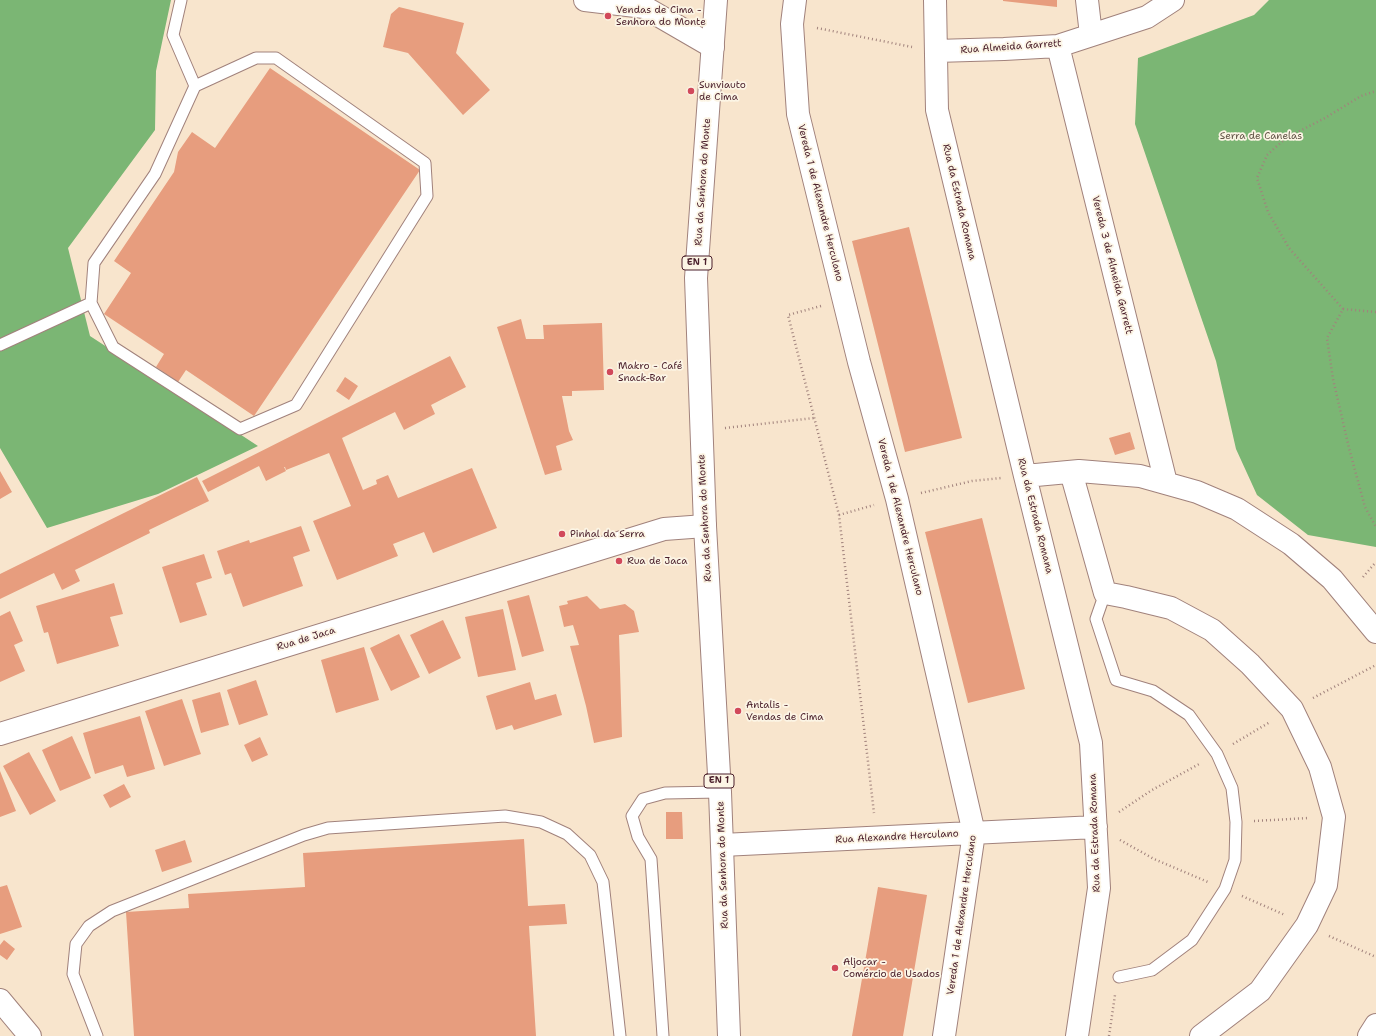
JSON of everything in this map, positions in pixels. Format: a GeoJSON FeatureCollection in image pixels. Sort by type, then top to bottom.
{"type":"FeatureCollection","features":[{"type":"Feature","properties":{"kind":"street"},"geometry":{"type":"LineString","coordinates":[[585,0],[652,4],[713,47]]}},
{"type":"Feature","properties":{"kind":"street","name":"Rua da Senhora do Monte"},"geometry":{"type":"LineString","coordinates":[[716,0],[696,278],[705,526],[720,792],[729,1036]]}},
{"type":"Feature","properties":{"kind":"street","name":"Vereda 1 de Alexandre Herculano"},"geometry":{"type":"LineString","coordinates":[[796,0],[792,24],[798,114],[859,362],[906,497],[974,833],[944,1036]]}},
{"type":"Feature","properties":{"kind":"street","name":"Rua da Estrada Romana"},"geometry":{"type":"LineString","coordinates":[[935,0],[937,110],[1091,743],[1099,888],[1077,1036]]}},
{"type":"Feature","properties":{"kind":"street"},"geometry":{"type":"LineString","coordinates":[[1087,0],[1091,35]]}},
{"type":"Feature","properties":{"kind":"street","name":"Rua Almeida Garrett"},"geometry":{"type":"LineString","coordinates":[[936,51],[1004,50],[1058,46],[1147,16],[1173,0]]}},
{"type":"Feature","properties":{"kind":"street","name":"Vereda 3 de Almeida Garrett"},"geometry":{"type":"LineString","coordinates":[[1058,46],[1166,483]]}},
{"type":"Feature","properties":{"kind":"street"},"geometry":{"type":"LineString","coordinates":[[1025,476],[1079,471],[1140,476],[1197,492],[1237,509],[1291,544],[1332,579],[1376,632]]}},
{"type":"Feature","properties":{"kind":"street"},"geometry":{"type":"LineString","coordinates":[[1071,472],[1104,593],[1171,608],[1212,630],[1250,664],[1292,709],[1320,767],[1334,817],[1326,885],[1308,925],[1260,991],[1201,1036]]}},
{"type":"Feature","properties":{"kind":"street","name":"Rua de Jaca"},"geometry":{"type":"LineString","coordinates":[[0,734],[664,529],[705,526]]}},
{"type":"Feature","properties":{"kind":"street","name":"Rua Alexandre Herculano"},"geometry":{"type":"LineString","coordinates":[[722,845],[1096,827]]}},
{"type":"Feature","properties":{"kind":"street"},"geometry":{"type":"LineString","coordinates":[[0,1000],[30,1036]]}},
{"type":"Feature","properties":{"kind":"street"},"geometry":{"type":"LineString","coordinates":[[1369,1036],[1376,1025]]}},
{"type":"Feature","properties":{"kind":"lane"},"geometry":{"type":"LineString","coordinates":[[181,0],[173,35],[195,86]]}},
{"type":"Feature","properties":{"kind":"lane"},"geometry":{"type":"LineString","coordinates":[[256,58],[276,58],[425,163],[427,196],[296,405],[240,429],[113,347],[91,304],[94,263],[155,174],[195,86],[256,58]]}},
{"type":"Feature","properties":{"kind":"lane"},"geometry":{"type":"LineString","coordinates":[[0,345],[91,304]]}},
{"type":"Feature","properties":{"kind":"lane"},"geometry":{"type":"LineString","coordinates":[[1104,593],[1096,619],[1116,680],[1153,691],[1189,715],[1217,754],[1232,788],[1236,822],[1235,860],[1225,889],[1192,940],[1152,970],[1119,977]]}},
{"type":"Feature","properties":{"kind":"lane"},"geometry":{"type":"LineString","coordinates":[[664,1036],[651,859],[638,837],[632,816],[643,799],[665,793],[720,792]]}},
{"type":"Feature","properties":{"kind":"lane"},"geometry":{"type":"LineString","coordinates":[[97,1036],[73,974],[76,944],[89,926],[112,911],[328,828],[505,816],[540,822],[567,834],[590,856],[603,882],[620,1036]]}},
{"type":"Feature","properties":{"kind":"path"},"geometry":{"type":"LineString","coordinates":[[792,24],[936,51]]}},
{"type":"Feature","properties":{"kind":"path"},"geometry":{"type":"LineString","coordinates":[[1376,92],[1361,96],[1325,118],[1286,138],[1268,156],[1257,178],[1268,212],[1289,248],[1343,309],[1376,312]]}},
{"type":"Feature","properties":{"kind":"path"},"geometry":{"type":"LineString","coordinates":[[824,312],[822,306],[788,315],[839,515],[877,838]]}},
{"type":"Feature","properties":{"kind":"path"},"geometry":{"type":"LineString","coordinates":[[1343,309],[1327,338],[1333,379],[1349,448],[1365,507],[1376,527]]}},
{"type":"Feature","properties":{"kind":"path"},"geometry":{"type":"LineString","coordinates":[[701,431],[814,418]]}},
{"type":"Feature","properties":{"kind":"path"},"geometry":{"type":"LineString","coordinates":[[839,515],[972,481]]}},
{"type":"Feature","properties":{"kind":"path"},"geometry":{"type":"LineString","coordinates":[[1376,665],[1292,709],[1217,754],[1152,790],[1096,827],[1154,859],[1308,925],[1376,957]]}},
{"type":"Feature","properties":{"kind":"path"},"geometry":{"type":"LineString","coordinates":[[1236,822],[1334,817]]}},
{"type":"Feature","properties":{"kind":"path"},"geometry":{"type":"LineString","coordinates":[[1109,1036],[1119,977]]}},
{"type":"Feature","properties":{"kind":"green space"},"geometry":{"type":"Polygon","coordinates":[[[0,0],[171,0],[156,71],[155,130],[68,248],[90,336],[258,446],[158,494],[47,528],[0,448],[0,0]]]}},
{"type":"Feature","properties":{"kind":"green space","name":"Serra de Canelas"},"geometry":{"type":"Polygon","coordinates":[[[1269,0],[1376,0],[1376,547],[1308,535],[1257,495],[1236,449],[1216,361],[1135,124],[1138,58],[1254,15],[1269,0]]]}},
{"type":"Feature","properties":{"kind":"building"},"geometry":{"type":"Polygon","coordinates":[[[1057,0],[1057,7],[1003,1],[1057,0]]]}},
{"type":"Feature","properties":{"kind":"building"},"geometry":{"type":"Polygon","coordinates":[[[399,7],[464,23],[456,53],[490,90],[463,115],[408,53],[383,47],[391,14],[399,7]]]}},
{"type":"Feature","properties":{"kind":"building"},"geometry":{"type":"Polygon","coordinates":[[[270,68],[420,170],[254,416],[186,370],[178,382],[156,367],[164,354],[104,314],[131,273],[114,261],[174,172],[178,152],[192,132],[215,148],[270,68]]]}},
{"type":"Feature","properties":{"kind":"building"},"geometry":{"type":"Polygon","coordinates":[[[909,227],[962,438],[905,452],[852,241],[909,227]]]}},
{"type":"Feature","properties":{"kind":"building"},"geometry":{"type":"Polygon","coordinates":[[[521,319],[526,339],[544,339],[543,325],[602,323],[604,390],[572,391],[572,396],[562,396],[569,431],[573,440],[556,446],[562,470],[545,475],[497,327],[521,319]]]}},
{"type":"Feature","properties":{"kind":"building"},"geometry":{"type":"Polygon","coordinates":[[[450,356],[466,387],[431,405],[435,414],[404,430],[395,412],[342,438],[363,490],[377,484],[376,480],[388,475],[398,498],[472,468],[497,528],[433,553],[424,532],[393,544],[398,556],[337,580],[313,521],[351,506],[329,453],[286,470],[284,467],[286,471],[266,481],[259,466],[208,492],[202,481],[450,356]]]}},
{"type":"Feature","properties":{"kind":"building"},"geometry":{"type":"Polygon","coordinates":[[[345,377],[358,386],[349,400],[336,391],[345,377]]]}},
{"type":"Feature","properties":{"kind":"building"},"geometry":{"type":"Polygon","coordinates":[[[1130,432],[1135,449],[1115,455],[1109,438],[1130,432]]]}},
{"type":"Feature","properties":{"kind":"building"},"geometry":{"type":"Polygon","coordinates":[[[0,471],[12,492],[0,499],[0,471]]]}},
{"type":"Feature","properties":{"kind":"building"},"geometry":{"type":"Polygon","coordinates":[[[197,477],[209,501],[149,530],[150,533],[75,570],[80,581],[62,590],[54,573],[0,599],[0,574],[197,477]]]}},
{"type":"Feature","properties":{"kind":"building"},"geometry":{"type":"Polygon","coordinates":[[[982,518],[1025,689],[968,703],[925,532],[982,518]]]}},
{"type":"Feature","properties":{"kind":"building"},"geometry":{"type":"Polygon","coordinates":[[[301,526],[310,551],[293,557],[303,586],[243,607],[231,573],[225,575],[217,551],[249,540],[250,543],[301,526]]]}},
{"type":"Feature","properties":{"kind":"building"},"geometry":{"type":"Polygon","coordinates":[[[204,554],[212,578],[196,583],[207,615],[180,623],[162,567],[204,554]]]}},
{"type":"Feature","properties":{"kind":"building"},"geometry":{"type":"Polygon","coordinates":[[[114,583],[123,614],[110,617],[119,646],[57,664],[48,632],[44,633],[36,606],[114,583]]]}},
{"type":"Feature","properties":{"kind":"building"},"geometry":{"type":"Polygon","coordinates":[[[529,595],[544,651],[522,657],[507,601],[529,595]]]}},
{"type":"Feature","properties":{"kind":"building"},"geometry":{"type":"Polygon","coordinates":[[[587,596],[600,609],[625,604],[634,611],[639,632],[619,635],[622,737],[594,743],[570,646],[579,645],[573,625],[564,627],[559,606],[568,604],[567,601],[587,596]]]}},
{"type":"Feature","properties":{"kind":"building"},"geometry":{"type":"Polygon","coordinates":[[[503,609],[516,670],[478,677],[465,617],[503,609]]]}},
{"type":"Feature","properties":{"kind":"building"},"geometry":{"type":"Polygon","coordinates":[[[10,611],[23,641],[14,645],[25,671],[0,682],[0,616],[10,611]]]}},
{"type":"Feature","properties":{"kind":"building"},"geometry":{"type":"Polygon","coordinates":[[[443,620],[461,658],[429,674],[410,635],[443,620]]]}},
{"type":"Feature","properties":{"kind":"building"},"geometry":{"type":"Polygon","coordinates":[[[399,634],[420,677],[391,691],[370,648],[399,634]]]}},
{"type":"Feature","properties":{"kind":"building"},"geometry":{"type":"Polygon","coordinates":[[[364,647],[379,700],[336,713],[321,660],[364,647]]]}},
{"type":"Feature","properties":{"kind":"building"},"geometry":{"type":"Polygon","coordinates":[[[256,680],[268,715],[239,725],[227,690],[256,680]]]}},
{"type":"Feature","properties":{"kind":"building"},"geometry":{"type":"Polygon","coordinates":[[[530,682],[535,700],[556,694],[562,715],[514,730],[512,725],[496,730],[486,696],[530,682]]]}},
{"type":"Feature","properties":{"kind":"building"},"geometry":{"type":"Polygon","coordinates":[[[220,692],[229,725],[201,733],[192,700],[220,692]]]}},
{"type":"Feature","properties":{"kind":"building"},"geometry":{"type":"Polygon","coordinates":[[[182,699],[201,754],[164,766],[145,711],[182,699]]]}},
{"type":"Feature","properties":{"kind":"building"},"geometry":{"type":"Polygon","coordinates":[[[140,716],[155,769],[127,777],[123,765],[95,774],[83,733],[140,716]]]}},
{"type":"Feature","properties":{"kind":"building"},"geometry":{"type":"Polygon","coordinates":[[[72,736],[91,778],[60,791],[42,750],[72,736]]]}},
{"type":"Feature","properties":{"kind":"building"},"geometry":{"type":"Polygon","coordinates":[[[260,737],[268,755],[252,762],[244,745],[260,737]]]}},
{"type":"Feature","properties":{"kind":"building"},"geometry":{"type":"Polygon","coordinates":[[[29,752],[56,801],[30,815],[3,766],[29,752]]]}},
{"type":"Feature","properties":{"kind":"building"},"geometry":{"type":"Polygon","coordinates":[[[0,771],[16,811],[0,817],[0,771]]]}},
{"type":"Feature","properties":{"kind":"building"},"geometry":{"type":"Polygon","coordinates":[[[124,784],[131,797],[110,808],[103,795],[124,784]]]}},
{"type":"Feature","properties":{"kind":"building"},"geometry":{"type":"Polygon","coordinates":[[[666,812],[682,812],[683,839],[666,839],[666,812]]]}},
{"type":"Feature","properties":{"kind":"building"},"geometry":{"type":"Polygon","coordinates":[[[524,839],[528,906],[565,904],[567,924],[529,926],[536,1036],[134,1036],[126,912],[189,908],[188,894],[305,887],[303,853],[524,839]]]}},
{"type":"Feature","properties":{"kind":"building"},"geometry":{"type":"Polygon","coordinates":[[[185,840],[192,862],[162,872],[155,850],[185,840]]]}},
{"type":"Feature","properties":{"kind":"building"},"geometry":{"type":"Polygon","coordinates":[[[7,885],[22,927],[0,934],[0,887],[7,885]]]}},
{"type":"Feature","properties":{"kind":"building"},"geometry":{"type":"Polygon","coordinates":[[[878,887],[927,895],[903,1036],[852,1036],[878,887]]]}},
{"type":"Feature","properties":{"kind":"building"},"geometry":{"type":"Polygon","coordinates":[[[4,940],[15,949],[7,960],[0,955],[0,945],[4,940]]]}},
{"type":"Feature","properties":{"kind":"place","name":"Vendas de Cima - Senhora do Monte"},"geometry":{"type":"Point","coordinates":[608,16]}},
{"type":"Feature","properties":{"kind":"place","name":"Sunviauto de Cima"},"geometry":{"type":"Point","coordinates":[691,91]}},
{"type":"Feature","properties":{"kind":"place","name":"Makro - Café Snack-Bar"},"geometry":{"type":"Point","coordinates":[610,372]}},
{"type":"Feature","properties":{"kind":"place","name":"Pinhal da Serra"},"geometry":{"type":"Point","coordinates":[562,534]}},
{"type":"Feature","properties":{"kind":"place","name":"Rua de Jaca"},"geometry":{"type":"Point","coordinates":[619,561]}},
{"type":"Feature","properties":{"kind":"place","name":"Antalis - Vendas de Cima"},"geometry":{"type":"Point","coordinates":[738,711]}},
{"type":"Feature","properties":{"kind":"place","name":"Aljocar - Comércio de Usados"},"geometry":{"type":"Point","coordinates":[835,968]}}]}
